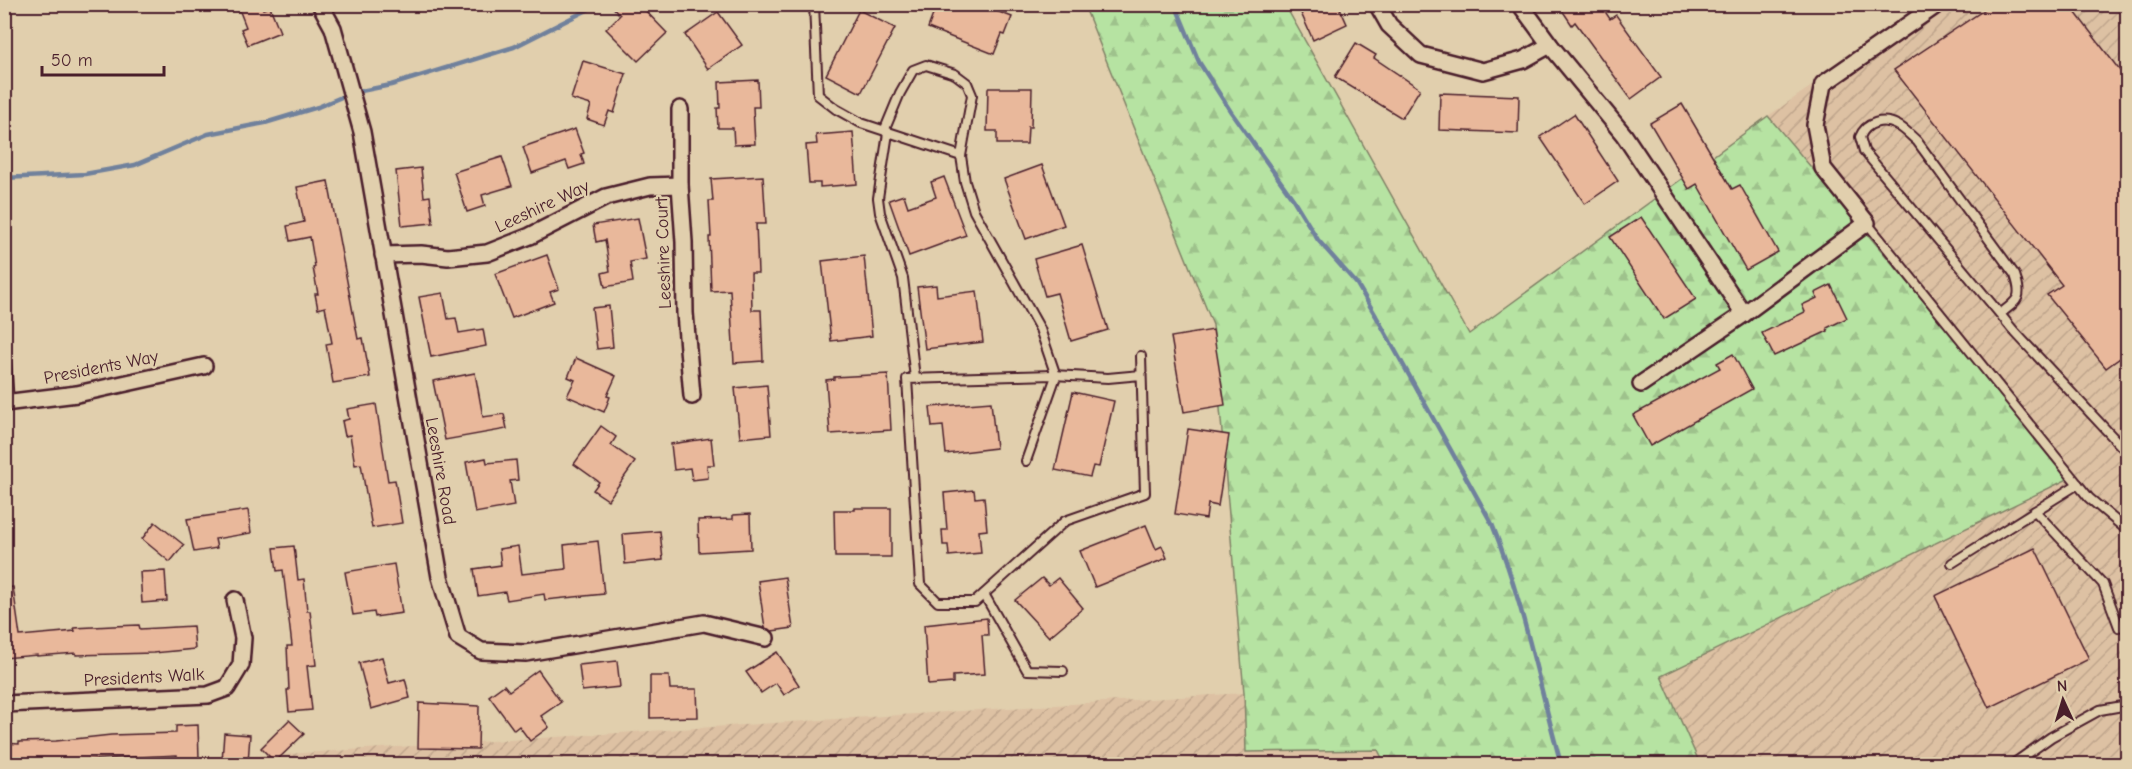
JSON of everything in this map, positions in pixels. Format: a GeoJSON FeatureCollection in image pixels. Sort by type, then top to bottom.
{"type":"FeatureCollection","features":[{"type":"Feature","properties":{"kind":"street","name":"Leeshire Road"},"geometry":{"type":"LineString","coordinates":[[320,4],[333,28],[362,132],[440,576],[458,637],[481,651],[526,653],[704,623],[766,638]]}},
{"type":"Feature","properties":{"kind":"street"},"geometry":{"type":"LineString","coordinates":[[1377,4],[1389,25],[1421,55],[1483,70],[1523,60],[1550,45]]}},
{"type":"Feature","properties":{"kind":"street"},"geometry":{"type":"LineString","coordinates":[[1520,4],[1550,45],[1624,135],[1744,314]]}},
{"type":"Feature","properties":{"kind":"street"},"geometry":{"type":"LineString","coordinates":[[1641,384],[1744,314],[1867,223],[1823,168],[1815,125],[1823,84],[1938,4]]}},
{"type":"Feature","properties":{"kind":"street","name":"Leeshire Court"},"geometry":{"type":"LineString","coordinates":[[680,109],[680,185],[685,312],[692,396]]}},
{"type":"Feature","properties":{"kind":"street","name":"Leeshire Way"},"geometry":{"type":"LineString","coordinates":[[383,255],[421,254],[448,257],[487,253],[530,236],[606,197],[650,186],[680,185]]}},
{"type":"Feature","properties":{"kind":"street","name":"Presidents Way"},"geometry":{"type":"LineString","coordinates":[[7,402],[77,394],[204,366]]}},
{"type":"Feature","properties":{"kind":"street","name":"Presidents Walk"},"geometry":{"type":"LineString","coordinates":[[4,704],[208,695],[227,688],[241,665],[243,638],[235,600]]}},
{"type":"Feature","properties":{"kind":"lane"},"geometry":{"type":"LineString","coordinates":[[814,4],[818,95],[836,109],[861,123],[961,156]]}},
{"type":"Feature","properties":{"kind":"lane"},"geometry":{"type":"LineString","coordinates":[[1026,461],[1056,375],[1040,329],[974,211],[965,182],[961,156],[972,95],[967,83],[955,74],[926,65],[913,70],[900,93],[887,132],[878,198],[880,213],[903,278],[911,379],[920,584],[938,602],[975,602],[1065,522],[1146,493],[1141,356]]}},
{"type":"Feature","properties":{"kind":"lane"},"geometry":{"type":"LineString","coordinates":[[2000,314],[2017,300],[2020,294],[2015,275],[1917,141],[1899,126],[1884,121],[1872,123],[1863,129],[1860,137],[1864,151],[2000,314],[2123,448],[2127,449]]}},
{"type":"Feature","properties":{"kind":"lane"},"geometry":{"type":"LineString","coordinates":[[1867,223],[2078,484],[2096,505],[2127,531]]}},
{"type":"Feature","properties":{"kind":"lane"},"geometry":{"type":"LineString","coordinates":[[6,361],[7,402]]}},
{"type":"Feature","properties":{"kind":"lane"},"geometry":{"type":"LineString","coordinates":[[911,379],[1056,375],[1108,378],[1141,375]]}},
{"type":"Feature","properties":{"kind":"lane"},"geometry":{"type":"LineString","coordinates":[[1952,563],[2078,484]]}},
{"type":"Feature","properties":{"kind":"lane"},"geometry":{"type":"LineString","coordinates":[[2035,511],[2103,584],[2119,627]]}},
{"type":"Feature","properties":{"kind":"lane"},"geometry":{"type":"LineString","coordinates":[[984,594],[1027,670],[1064,671]]}},
{"type":"Feature","properties":{"kind":"lane"},"geometry":{"type":"LineString","coordinates":[[2013,765],[2051,736],[2100,710],[2127,705]]}},
{"type":"Feature","properties":{"kind":"shaded area"},"geometry":{"type":"Polygon","coordinates":[[[1929,5],[2127,5],[2127,764],[1700,764],[1661,676],[2072,477],[1768,116],[1929,5]]]}},
{"type":"Feature","properties":{"kind":"shaded area"},"geometry":{"type":"Polygon","coordinates":[[[1244,693],[1247,764],[131,764],[1244,693]]]}},
{"type":"Feature","properties":{"kind":"shaded area"},"geometry":{"type":"Polygon","coordinates":[[[1379,750],[1385,764],[1247,764],[1246,752],[1379,750]]]}},
{"type":"Feature","properties":{"kind":"green space"},"geometry":{"type":"Polygon","coordinates":[[[1084,5],[1285,5],[1469,334],[1768,116],[2072,477],[1661,676],[1700,764],[1385,764],[1378,750],[1246,752],[1244,693],[1213,325],[1084,5]]]}},
{"type":"Feature","properties":{"kind":"building"},"geometry":{"type":"Polygon","coordinates":[[[237,4],[261,4],[263,9],[270,7],[280,32],[248,45],[241,29],[246,27],[237,4]]]}},
{"type":"Feature","properties":{"kind":"building"},"geometry":{"type":"Polygon","coordinates":[[[610,4],[639,4],[667,33],[638,61],[606,29],[620,15],[610,4]]]}},
{"type":"Feature","properties":{"kind":"building"},"geometry":{"type":"Polygon","coordinates":[[[937,4],[978,4],[1012,17],[994,54],[928,28],[937,4]]]}},
{"type":"Feature","properties":{"kind":"building"},"geometry":{"type":"Polygon","coordinates":[[[1297,4],[1338,4],[1347,24],[1313,40],[1297,4]]]}},
{"type":"Feature","properties":{"kind":"building"},"geometry":{"type":"Polygon","coordinates":[[[1558,4],[1600,4],[1610,19],[1616,15],[1661,77],[1631,99],[1575,22],[1572,25],[1558,4]]]}},
{"type":"Feature","properties":{"kind":"building"},"geometry":{"type":"Polygon","coordinates":[[[1993,4],[2069,4],[2127,80],[2127,353],[2106,368],[2047,295],[2062,285],[1894,70],[1993,4]]]}},
{"type":"Feature","properties":{"kind":"building"},"geometry":{"type":"Polygon","coordinates":[[[859,10],[895,28],[861,93],[826,75],[859,10]]]}},
{"type":"Feature","properties":{"kind":"building"},"geometry":{"type":"Polygon","coordinates":[[[718,12],[742,45],[708,69],[685,35],[718,12]]]}},
{"type":"Feature","properties":{"kind":"building"},"geometry":{"type":"Polygon","coordinates":[[[1356,43],[1376,55],[1374,58],[1420,89],[1402,118],[1335,77],[1356,43]]]}},
{"type":"Feature","properties":{"kind":"building"},"geometry":{"type":"Polygon","coordinates":[[[583,61],[626,74],[614,113],[609,111],[604,125],[587,119],[591,105],[571,99],[583,61]]]}},
{"type":"Feature","properties":{"kind":"building"},"geometry":{"type":"Polygon","coordinates":[[[758,80],[759,107],[753,107],[755,144],[734,145],[733,128],[718,128],[719,82],[758,80]]]}},
{"type":"Feature","properties":{"kind":"building"},"geometry":{"type":"Polygon","coordinates":[[[988,88],[1032,88],[1031,127],[1028,127],[1027,144],[997,144],[997,131],[987,131],[988,88]]]}},
{"type":"Feature","properties":{"kind":"building"},"geometry":{"type":"Polygon","coordinates":[[[1440,93],[1519,96],[1518,133],[1439,130],[1440,93]]]}},
{"type":"Feature","properties":{"kind":"building"},"geometry":{"type":"Polygon","coordinates":[[[1682,104],[1732,189],[1740,185],[1778,252],[1746,270],[1697,184],[1689,189],[1650,123],[1682,104]]]}},
{"type":"Feature","properties":{"kind":"building"},"geometry":{"type":"Polygon","coordinates":[[[1574,114],[1618,181],[1585,204],[1540,137],[1574,114]]]}},
{"type":"Feature","properties":{"kind":"building"},"geometry":{"type":"Polygon","coordinates":[[[575,129],[584,153],[581,154],[584,164],[569,169],[566,161],[532,173],[523,147],[575,129]]]}},
{"type":"Feature","properties":{"kind":"building"},"geometry":{"type":"Polygon","coordinates":[[[853,132],[857,184],[820,187],[820,183],[809,183],[806,145],[817,144],[816,135],[853,132]]]}},
{"type":"Feature","properties":{"kind":"building"},"geometry":{"type":"Polygon","coordinates":[[[502,157],[512,186],[482,195],[485,206],[467,212],[454,172],[502,157]]]}},
{"type":"Feature","properties":{"kind":"building"},"geometry":{"type":"Polygon","coordinates":[[[1042,165],[1064,225],[1026,239],[1004,179],[1042,165]]]}},
{"type":"Feature","properties":{"kind":"building"},"geometry":{"type":"Polygon","coordinates":[[[421,168],[424,197],[430,196],[433,223],[402,226],[396,171],[421,168]]]}},
{"type":"Feature","properties":{"kind":"building"},"geometry":{"type":"Polygon","coordinates":[[[763,176],[766,224],[756,224],[758,273],[751,273],[752,310],[761,310],[763,361],[734,363],[730,290],[711,291],[709,201],[713,201],[711,179],[763,176]]]}},
{"type":"Feature","properties":{"kind":"building"},"geometry":{"type":"Polygon","coordinates":[[[944,177],[966,235],[909,256],[889,200],[904,195],[908,207],[936,197],[931,182],[944,177]]]}},
{"type":"Feature","properties":{"kind":"building"},"geometry":{"type":"Polygon","coordinates":[[[328,181],[358,339],[363,338],[370,377],[333,383],[326,344],[332,343],[325,307],[318,309],[310,237],[290,241],[287,226],[304,222],[297,187],[328,181]]]}},
{"type":"Feature","properties":{"kind":"building"},"geometry":{"type":"Polygon","coordinates":[[[1641,217],[1696,299],[1664,319],[1610,237],[1641,217]]]}},
{"type":"Feature","properties":{"kind":"building"},"geometry":{"type":"Polygon","coordinates":[[[638,218],[646,259],[630,262],[633,282],[605,287],[602,273],[610,271],[605,240],[596,242],[593,225],[638,218]]]}},
{"type":"Feature","properties":{"kind":"building"},"geometry":{"type":"Polygon","coordinates":[[[1082,245],[1108,330],[1071,341],[1057,293],[1045,296],[1034,259],[1082,245]]]}},
{"type":"Feature","properties":{"kind":"building"},"geometry":{"type":"Polygon","coordinates":[[[547,255],[559,289],[550,292],[554,302],[512,318],[495,274],[547,255]]]}},
{"type":"Feature","properties":{"kind":"building"},"geometry":{"type":"Polygon","coordinates":[[[864,256],[872,336],[831,341],[822,261],[864,256]]]}},
{"type":"Feature","properties":{"kind":"building"},"geometry":{"type":"Polygon","coordinates":[[[936,285],[937,296],[977,291],[983,342],[925,349],[917,287],[936,285]]]}},
{"type":"Feature","properties":{"kind":"building"},"geometry":{"type":"Polygon","coordinates":[[[1831,285],[1847,318],[1827,328],[1828,331],[1774,356],[1762,333],[1805,312],[1802,305],[1817,298],[1815,293],[1831,285]]]}},
{"type":"Feature","properties":{"kind":"building"},"geometry":{"type":"Polygon","coordinates":[[[443,293],[448,319],[456,318],[459,333],[483,329],[486,346],[431,357],[419,297],[443,293]]]}},
{"type":"Feature","properties":{"kind":"building"},"geometry":{"type":"Polygon","coordinates":[[[609,306],[613,347],[597,349],[592,308],[609,306]]]}},
{"type":"Feature","properties":{"kind":"building"},"geometry":{"type":"Polygon","coordinates":[[[1213,330],[1225,405],[1184,412],[1171,337],[1213,330]]]}},
{"type":"Feature","properties":{"kind":"building"},"geometry":{"type":"Polygon","coordinates":[[[1733,354],[1752,389],[1650,446],[1633,415],[1720,368],[1717,363],[1733,354]]]}},
{"type":"Feature","properties":{"kind":"building"},"geometry":{"type":"Polygon","coordinates":[[[576,358],[616,376],[607,396],[610,397],[604,412],[567,396],[575,380],[568,377],[576,358]]]}},
{"type":"Feature","properties":{"kind":"building"},"geometry":{"type":"Polygon","coordinates":[[[475,373],[483,417],[504,414],[507,429],[445,440],[433,381],[475,373]]]}},
{"type":"Feature","properties":{"kind":"building"},"geometry":{"type":"Polygon","coordinates":[[[888,374],[891,430],[830,434],[826,380],[834,379],[834,377],[888,374]]]}},
{"type":"Feature","properties":{"kind":"building"},"geometry":{"type":"Polygon","coordinates":[[[767,385],[771,435],[740,438],[735,388],[767,385]]]}},
{"type":"Feature","properties":{"kind":"building"},"geometry":{"type":"Polygon","coordinates":[[[1073,392],[1114,401],[1099,467],[1093,466],[1090,477],[1055,470],[1073,392]]]}},
{"type":"Feature","properties":{"kind":"building"},"geometry":{"type":"Polygon","coordinates":[[[991,402],[996,448],[946,454],[943,426],[932,427],[930,407],[991,402]]]}},
{"type":"Feature","properties":{"kind":"building"},"geometry":{"type":"Polygon","coordinates":[[[376,404],[388,481],[395,480],[402,523],[372,528],[361,464],[355,465],[350,435],[345,436],[342,421],[349,419],[347,409],[376,404]]]}},
{"type":"Feature","properties":{"kind":"building"},"geometry":{"type":"Polygon","coordinates":[[[601,426],[616,437],[611,445],[635,462],[608,500],[593,490],[599,482],[574,464],[601,426]]]}},
{"type":"Feature","properties":{"kind":"building"},"geometry":{"type":"Polygon","coordinates":[[[1188,429],[1229,435],[1218,506],[1208,504],[1206,519],[1175,514],[1188,429]]]}},
{"type":"Feature","properties":{"kind":"building"},"geometry":{"type":"Polygon","coordinates":[[[711,438],[714,465],[707,465],[708,478],[692,480],[690,468],[674,470],[671,444],[711,438]]]}},
{"type":"Feature","properties":{"kind":"building"},"geometry":{"type":"Polygon","coordinates":[[[486,458],[487,463],[516,460],[518,480],[510,481],[514,506],[475,513],[466,462],[486,458]]]}},
{"type":"Feature","properties":{"kind":"building"},"geometry":{"type":"Polygon","coordinates":[[[974,490],[975,498],[984,497],[987,530],[979,531],[981,553],[949,556],[948,545],[943,545],[942,530],[947,530],[944,493],[974,490]]]}},
{"type":"Feature","properties":{"kind":"building"},"geometry":{"type":"Polygon","coordinates":[[[855,508],[891,508],[891,557],[835,557],[834,510],[855,510],[855,508]]]}},
{"type":"Feature","properties":{"kind":"building"},"geometry":{"type":"Polygon","coordinates":[[[248,510],[251,533],[215,539],[217,548],[194,552],[187,519],[248,510]]]}},
{"type":"Feature","properties":{"kind":"building"},"geometry":{"type":"Polygon","coordinates":[[[750,514],[751,549],[699,552],[698,520],[733,519],[733,515],[750,514]]]}},
{"type":"Feature","properties":{"kind":"building"},"geometry":{"type":"Polygon","coordinates":[[[155,522],[184,545],[170,562],[142,539],[155,522]]]}},
{"type":"Feature","properties":{"kind":"building"},"geometry":{"type":"Polygon","coordinates":[[[1146,525],[1156,549],[1162,546],[1167,558],[1095,587],[1080,551],[1146,525]]]}},
{"type":"Feature","properties":{"kind":"building"},"geometry":{"type":"Polygon","coordinates":[[[660,531],[663,560],[625,564],[623,534],[660,531]]]}},
{"type":"Feature","properties":{"kind":"building"},"geometry":{"type":"Polygon","coordinates":[[[598,541],[604,594],[545,600],[544,594],[507,600],[505,592],[478,596],[474,569],[501,565],[499,549],[518,546],[522,574],[566,569],[564,545],[598,541]]]}},
{"type":"Feature","properties":{"kind":"building"},"geometry":{"type":"Polygon","coordinates":[[[294,546],[298,580],[304,579],[307,611],[310,611],[316,665],[307,666],[312,710],[289,712],[287,646],[292,646],[283,570],[277,571],[274,548],[294,546]]]}},
{"type":"Feature","properties":{"kind":"building"},"geometry":{"type":"Polygon","coordinates":[[[2035,548],[2089,659],[1989,708],[1935,596],[2035,548]]]}},
{"type":"Feature","properties":{"kind":"building"},"geometry":{"type":"Polygon","coordinates":[[[394,564],[402,613],[375,617],[374,612],[353,615],[345,572],[394,564]]]}},
{"type":"Feature","properties":{"kind":"building"},"geometry":{"type":"Polygon","coordinates":[[[165,571],[167,601],[142,603],[140,572],[165,571]]]}},
{"type":"Feature","properties":{"kind":"building"},"geometry":{"type":"Polygon","coordinates":[[[785,577],[793,628],[772,631],[765,628],[758,581],[785,577]]]}},
{"type":"Feature","properties":{"kind":"building"},"geometry":{"type":"Polygon","coordinates":[[[1042,578],[1049,585],[1058,578],[1083,608],[1049,637],[1015,600],[1042,578]]]}},
{"type":"Feature","properties":{"kind":"building"},"geometry":{"type":"Polygon","coordinates":[[[13,587],[20,636],[75,631],[74,628],[139,625],[140,629],[193,626],[195,649],[153,653],[76,655],[76,653],[4,658],[4,588],[13,587]]]}},
{"type":"Feature","properties":{"kind":"building"},"geometry":{"type":"Polygon","coordinates":[[[987,618],[988,635],[982,635],[985,674],[953,676],[953,683],[928,685],[924,625],[987,618]]]}},
{"type":"Feature","properties":{"kind":"building"},"geometry":{"type":"Polygon","coordinates":[[[777,652],[799,685],[784,695],[776,683],[761,693],[746,672],[777,652]]]}},
{"type":"Feature","properties":{"kind":"building"},"geometry":{"type":"Polygon","coordinates":[[[382,657],[389,683],[405,679],[410,698],[371,709],[359,663],[382,657]]]}},
{"type":"Feature","properties":{"kind":"building"},"geometry":{"type":"Polygon","coordinates":[[[617,661],[620,687],[582,691],[579,665],[617,661]]]}},
{"type":"Feature","properties":{"kind":"building"},"geometry":{"type":"Polygon","coordinates":[[[538,670],[561,702],[541,716],[549,727],[530,741],[519,726],[514,730],[489,696],[504,685],[509,691],[538,670]]]}},
{"type":"Feature","properties":{"kind":"building"},"geometry":{"type":"Polygon","coordinates":[[[650,676],[669,676],[670,689],[697,689],[698,717],[650,718],[650,676]]]}},
{"type":"Feature","properties":{"kind":"building"},"geometry":{"type":"Polygon","coordinates":[[[419,703],[479,706],[478,749],[418,748],[419,703]]]}},
{"type":"Feature","properties":{"kind":"building"},"geometry":{"type":"Polygon","coordinates":[[[289,720],[304,734],[275,762],[261,748],[289,720]]]}},
{"type":"Feature","properties":{"kind":"building"},"geometry":{"type":"Polygon","coordinates":[[[198,725],[199,759],[177,760],[177,755],[4,764],[4,743],[19,744],[19,742],[56,741],[111,735],[176,733],[176,726],[198,725]]]}},
{"type":"Feature","properties":{"kind":"building"},"geometry":{"type":"Polygon","coordinates":[[[224,733],[250,735],[248,763],[222,761],[224,733]]]}},
{"type":"Feature","properties":{"kind":"waterway"},"geometry":{"type":"LineString","coordinates":[[4,178],[85,174],[135,165],[208,134],[265,123],[318,107],[351,93],[391,85],[514,47],[599,4]]}},
{"type":"Feature","properties":{"kind":"waterway"},"geometry":{"type":"LineString","coordinates":[[1175,4],[1199,62],[1231,112],[1293,199],[1318,240],[1357,284],[1492,524],[1522,613],[1561,764]]}}]}
